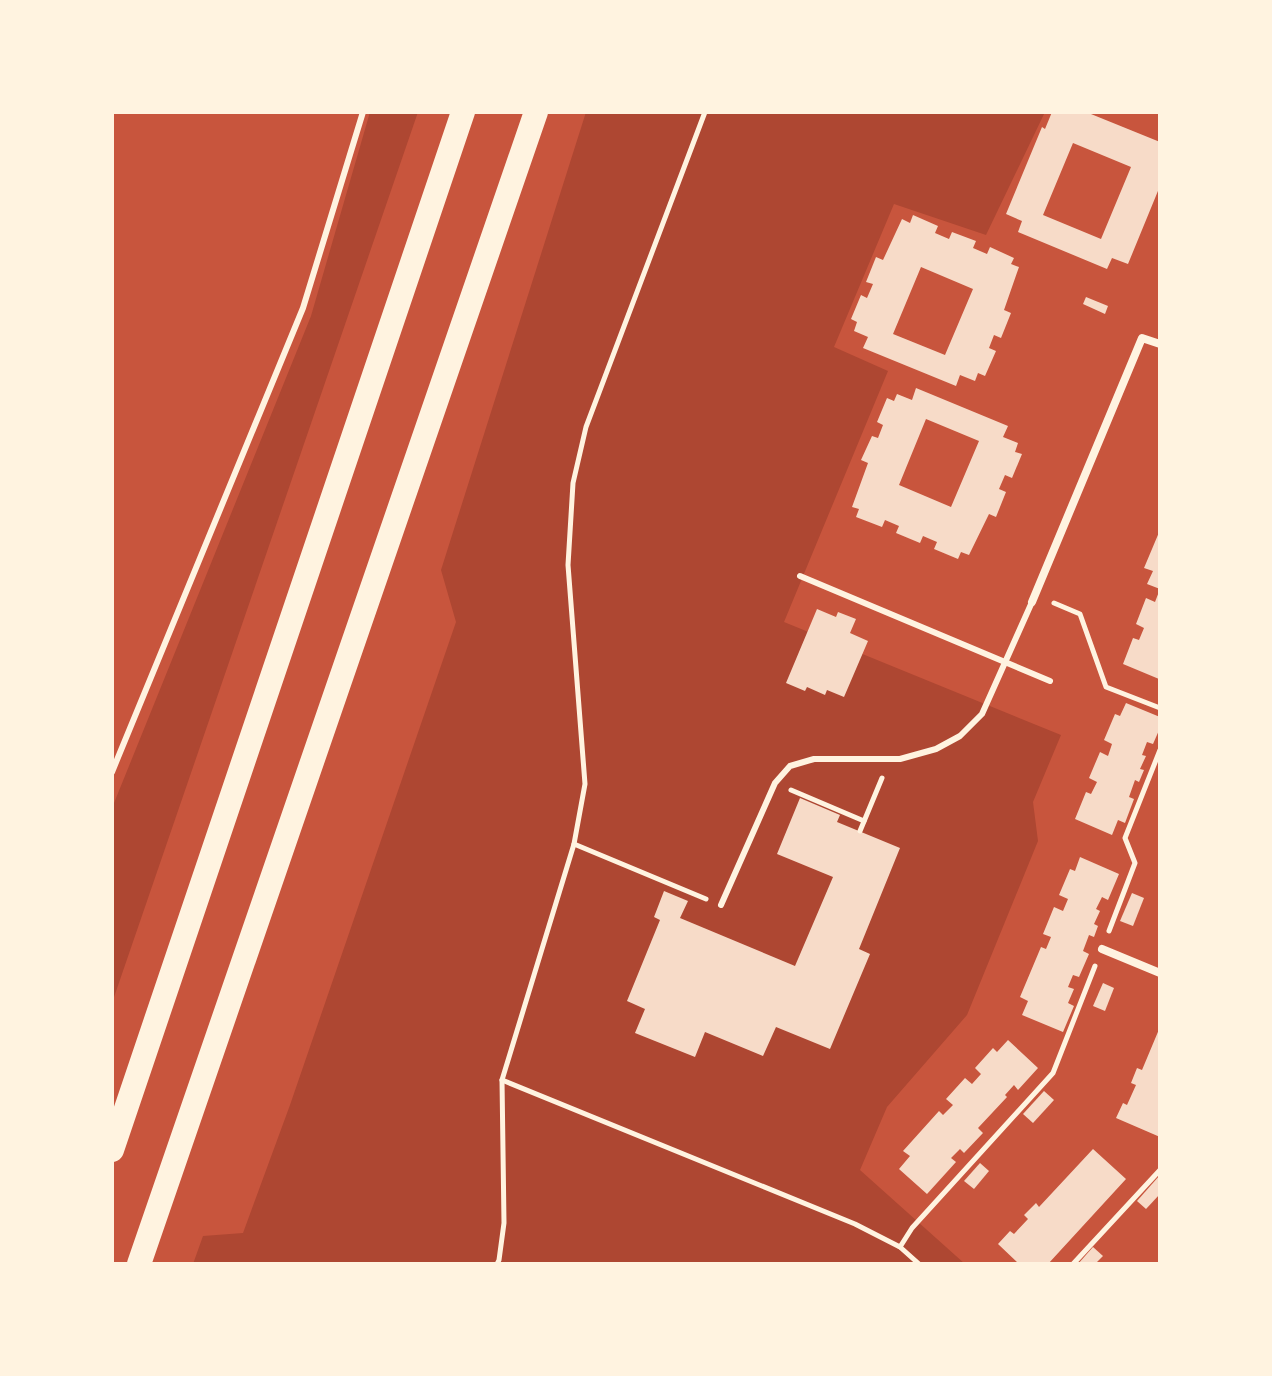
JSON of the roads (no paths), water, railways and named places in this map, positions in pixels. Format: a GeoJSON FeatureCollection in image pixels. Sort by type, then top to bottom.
{"type":"FeatureCollection","features":[{"type":"Feature","properties":{"kind":"highway"},"geometry":{"type":"LineString","coordinates":[[112,1150],[463,112]]}},
{"type":"Feature","properties":{"kind":"highway"},"geometry":{"type":"LineString","coordinates":[[139,1264],[536,112]]}},
{"type":"Feature","properties":{"kind":"street"},"geometry":{"type":"LineString","coordinates":[[1033,599],[1142,338],[1160,344]]}},
{"type":"Feature","properties":{"kind":"street"},"geometry":{"type":"LineString","coordinates":[[1102,949],[1160,973]]}},
{"type":"Feature","properties":{"kind":"lane"},"geometry":{"type":"LineString","coordinates":[[112,772],[303,308],[363,112]]}},
{"type":"Feature","properties":{"kind":"lane"},"geometry":{"type":"LineString","coordinates":[[800,576],[1050,681]]}},
{"type":"Feature","properties":{"kind":"lane"},"geometry":{"type":"LineString","coordinates":[[721,905],[775,783],[790,766],[814,759],[891,759],[936,749],[960,736],[982,714],[1033,599]]}}]}
